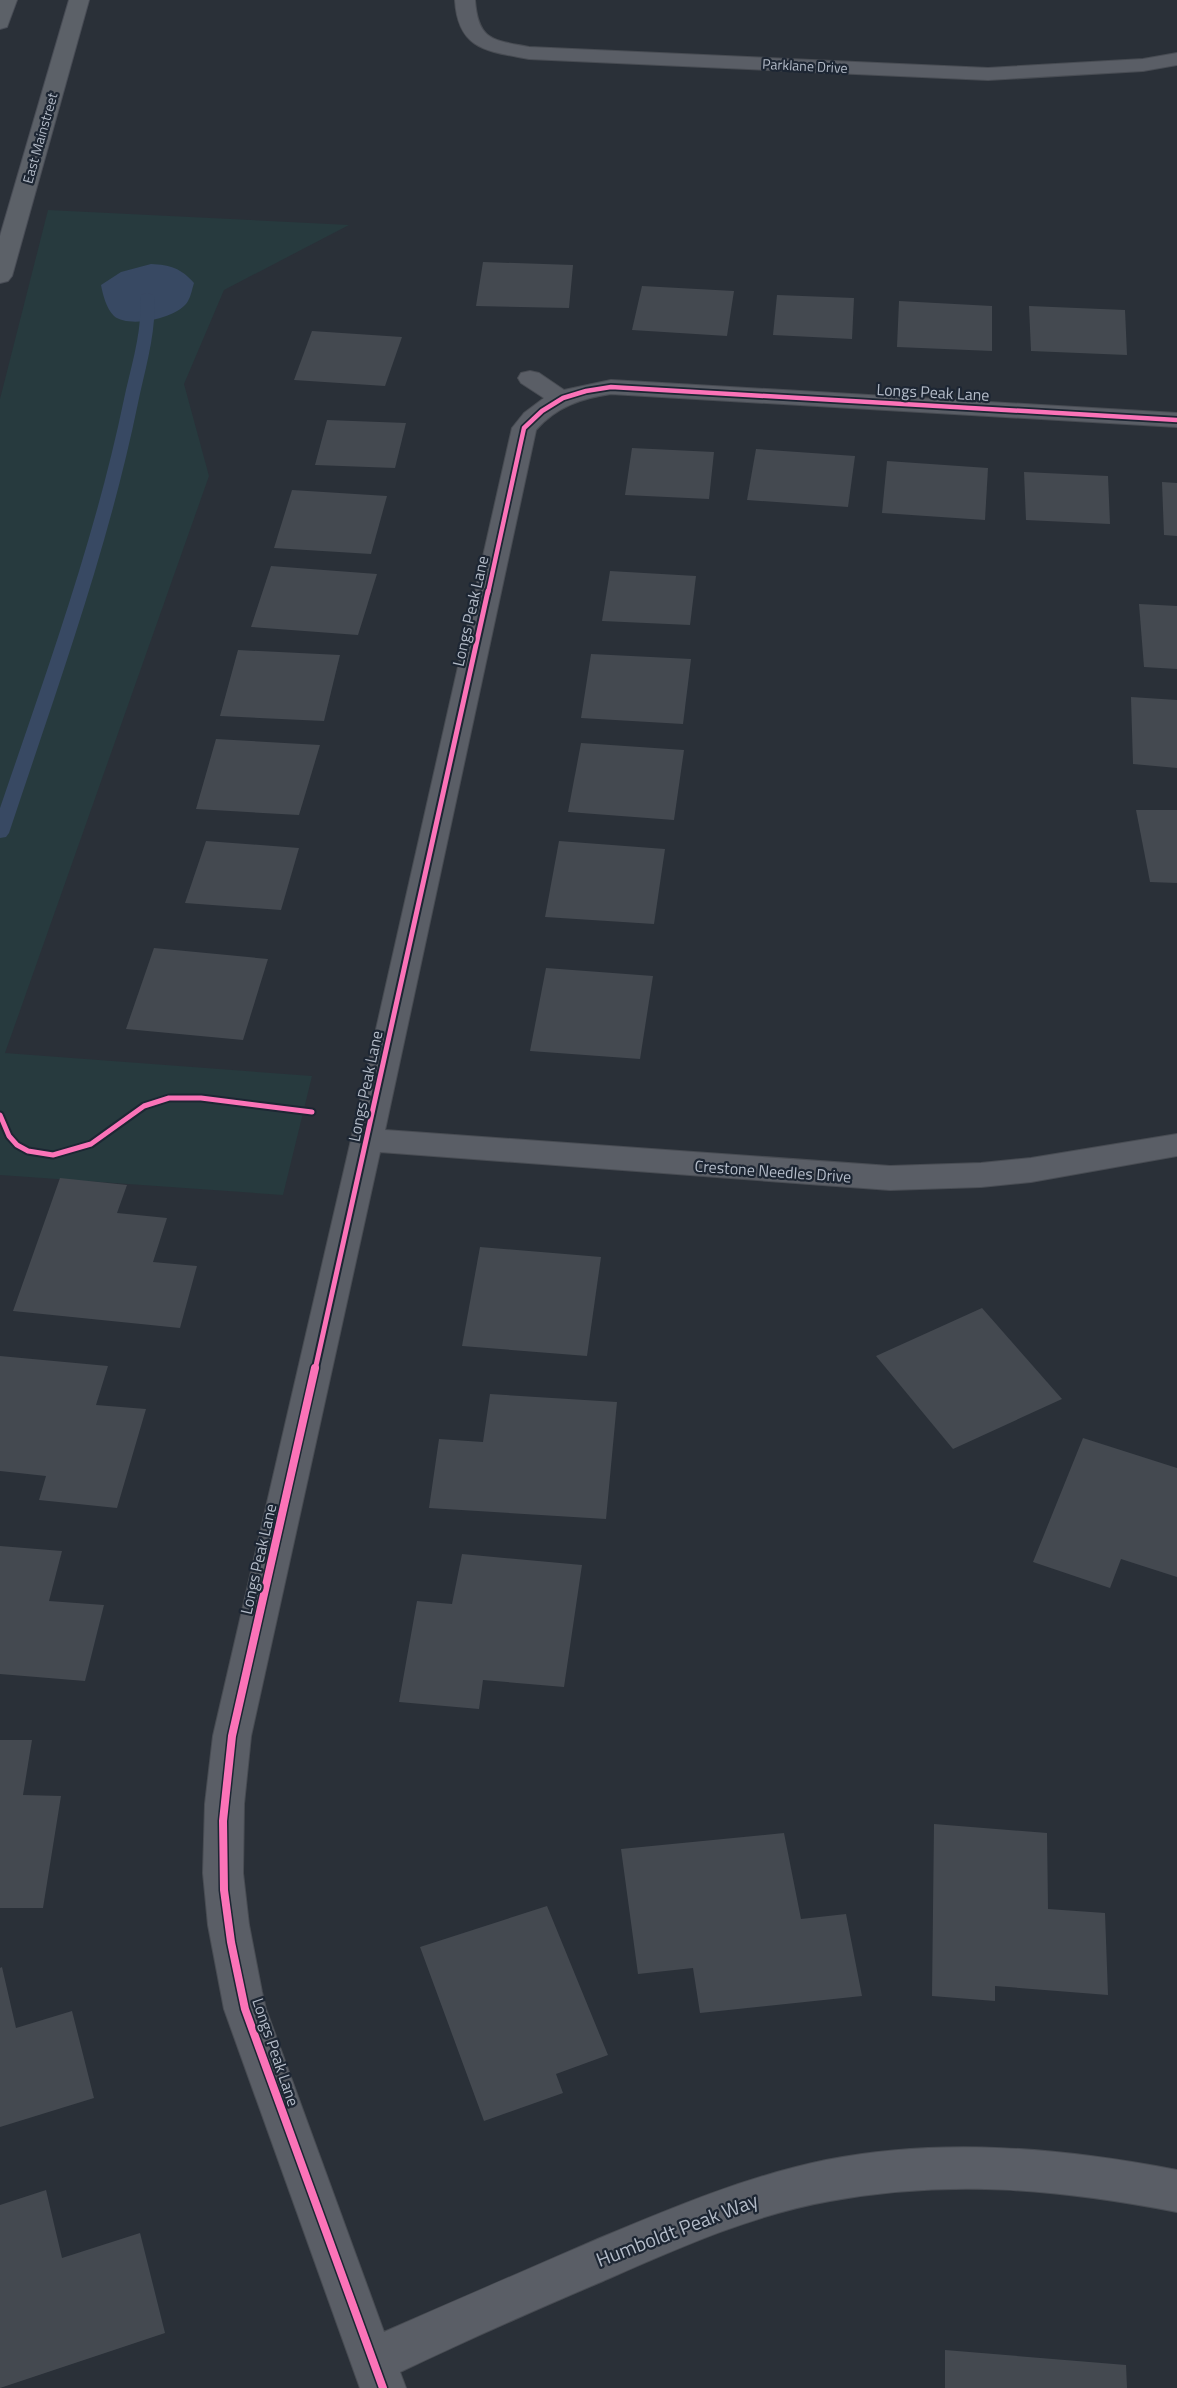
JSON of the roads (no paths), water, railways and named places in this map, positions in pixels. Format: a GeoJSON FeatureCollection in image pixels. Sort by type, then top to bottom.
{"type":"FeatureCollection","features":[{"type":"Feature","properties":{"kind":"main road"},"geometry":{"type":"LineString","coordinates":[[0,23],[7,0]]}},
{"type":"Feature","properties":{"kind":"main road","name":"East Mainstreet"},"geometry":{"type":"LineString","coordinates":[[0,276],[79,0]]}},
{"type":"Feature","properties":{"kind":"street","name":"Parklane Drive"},"geometry":{"type":"LineString","coordinates":[[465,0],[465,18],[471,33],[493,46],[529,53],[988,74],[1143,65],[1177,59]]}},
{"type":"Feature","properties":{"kind":"street"},"geometry":{"type":"LineString","coordinates":[[530,378],[560,398]]}},
{"type":"Feature","properties":{"kind":"street","name":"Longs Peak Lane"},"geometry":{"type":"LineString","coordinates":[[378,2374],[245,2009],[235,1964],[223,1875],[226,1778],[231,1736],[367,1140],[524,428],[545,407],[560,398],[595,388],[611,387],[1177,420]]}},
{"type":"Feature","properties":{"kind":"street","name":"Crestone Needles Drive"},"geometry":{"type":"LineString","coordinates":[[367,1140],[890,1179],[981,1175],[1173,1153]]}},
{"type":"Feature","properties":{"kind":"street","name":"Humboldt Peak Way"},"geometry":{"type":"LineString","coordinates":[[378,2374],[460,2320],[705,2215],[758,2198],[817,2184],[861,2175],[999,2167],[1101,2176],[1177,2191]]}},
{"type":"Feature","properties":{"kind":"water"},"geometry":{"type":"Polygon","coordinates":[[[151,264],[175,268],[194,283],[188,301],[175,312],[153,320],[131,322],[114,316],[107,305],[101,285],[121,272],[151,264]]]}},
{"type":"Feature","properties":{"kind":"waterway"},"geometry":{"type":"LineString","coordinates":[[0,833],[76,607],[110,493],[144,336],[148,314],[147,296]]}}]}
